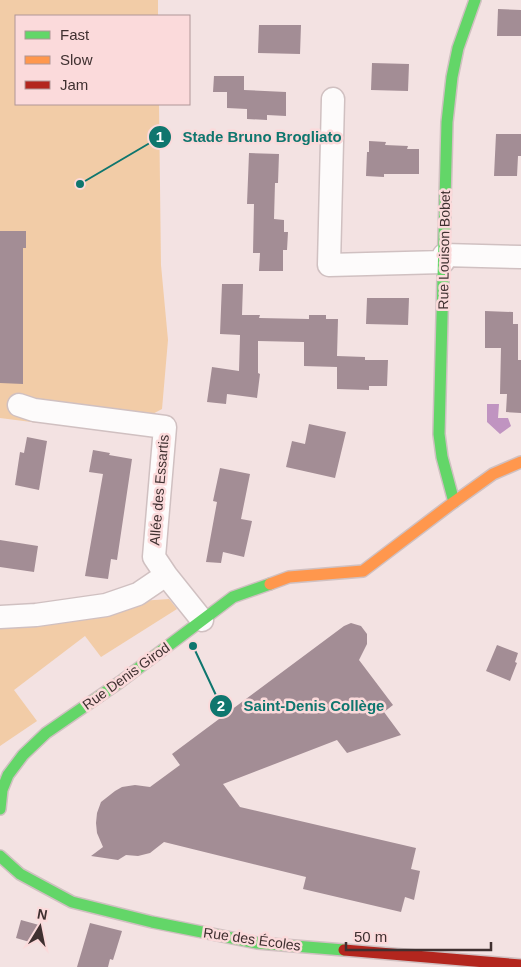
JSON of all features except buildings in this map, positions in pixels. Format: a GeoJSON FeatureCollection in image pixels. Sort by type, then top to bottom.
{"type":"FeatureCollection","features":[{"type":"Feature","properties":{"kind":"street","name":"Rue Louison Bobet"},"geometry":{"type":"LineString","coordinates":[[454,502],[442,457],[439,434],[447,122],[452,76],[458,48],[475,0]]}},
{"type":"Feature","properties":{"kind":"street"},"geometry":{"type":"LineString","coordinates":[[333,99],[329,265],[443,258],[521,257]]}},
{"type":"Feature","properties":{"kind":"street","name":"Allée des Essartis"},"geometry":{"type":"LineString","coordinates":[[19,405],[34,410],[165,427],[154,557],[166,575]]}},
{"type":"Feature","properties":{"kind":"street","name":"Rue Denis Girod"},"geometry":{"type":"LineString","coordinates":[[0,809],[2,790],[8,775],[23,755],[46,733],[120,682],[233,597],[289,577],[363,571],[493,474],[521,462]]}},
{"type":"Feature","properties":{"kind":"street"},"geometry":{"type":"LineString","coordinates":[[0,616],[36,615],[106,605],[138,594],[166,575],[202,620]]}},
{"type":"Feature","properties":{"kind":"street","name":"Rue des Écoles"},"geometry":{"type":"LineString","coordinates":[[0,856],[20,874],[72,902],[152,922],[331,958],[521,965]]}},
{"type":"Feature","properties":{"kind":"shaded area"},"geometry":{"type":"Polygon","coordinates":[[[0,0],[158,0],[158,15],[15,15],[15,105],[159,105],[161,265],[168,340],[162,409],[145,418],[40,404],[39,423],[0,418],[0,0]]]}},
{"type":"Feature","properties":{"kind":"shaded area"},"geometry":{"type":"Polygon","coordinates":[[[487,404],[499,404],[498,418],[508,418],[511,426],[500,434],[487,422],[487,404]]]}},
{"type":"Feature","properties":{"kind":"shaded area"},"geometry":{"type":"Polygon","coordinates":[[[169,599],[177,609],[101,657],[85,636],[14,690],[37,721],[0,746],[0,625],[140,601],[169,599]]]}},
{"type":"Feature","properties":{"kind":"traffic: fast"},"geometry":{"type":"LineString","coordinates":[[454,502],[442,457],[439,434],[447,122],[452,77],[458,48],[475,0]]}},
{"type":"Feature","properties":{"kind":"traffic: fast"},"geometry":{"type":"LineString","coordinates":[[0,809],[2,790],[8,775],[23,755],[46,733],[120,682],[233,597],[270,584]]}},
{"type":"Feature","properties":{"kind":"traffic: fast"},"geometry":{"type":"LineString","coordinates":[[0,856],[20,874],[72,902],[152,922],[257,943],[344,950]]}},
{"type":"Feature","properties":{"kind":"traffic: slow"},"geometry":{"type":"LineString","coordinates":[[270,584],[289,577],[363,571],[493,474],[521,462]]}},
{"type":"Feature","properties":{"kind":"traffic: jam"},"geometry":{"type":"LineString","coordinates":[[344,950],[521,965]]}},
{"type":"Feature","properties":{"kind":"place","name":"Stade Bruno Brogliato"},"geometry":{"type":"Point","coordinates":[80,184]}},
{"type":"Feature","properties":{"kind":"place","name":"Saint-Denis Collège"},"geometry":{"type":"Point","coordinates":[193,646]}}]}
